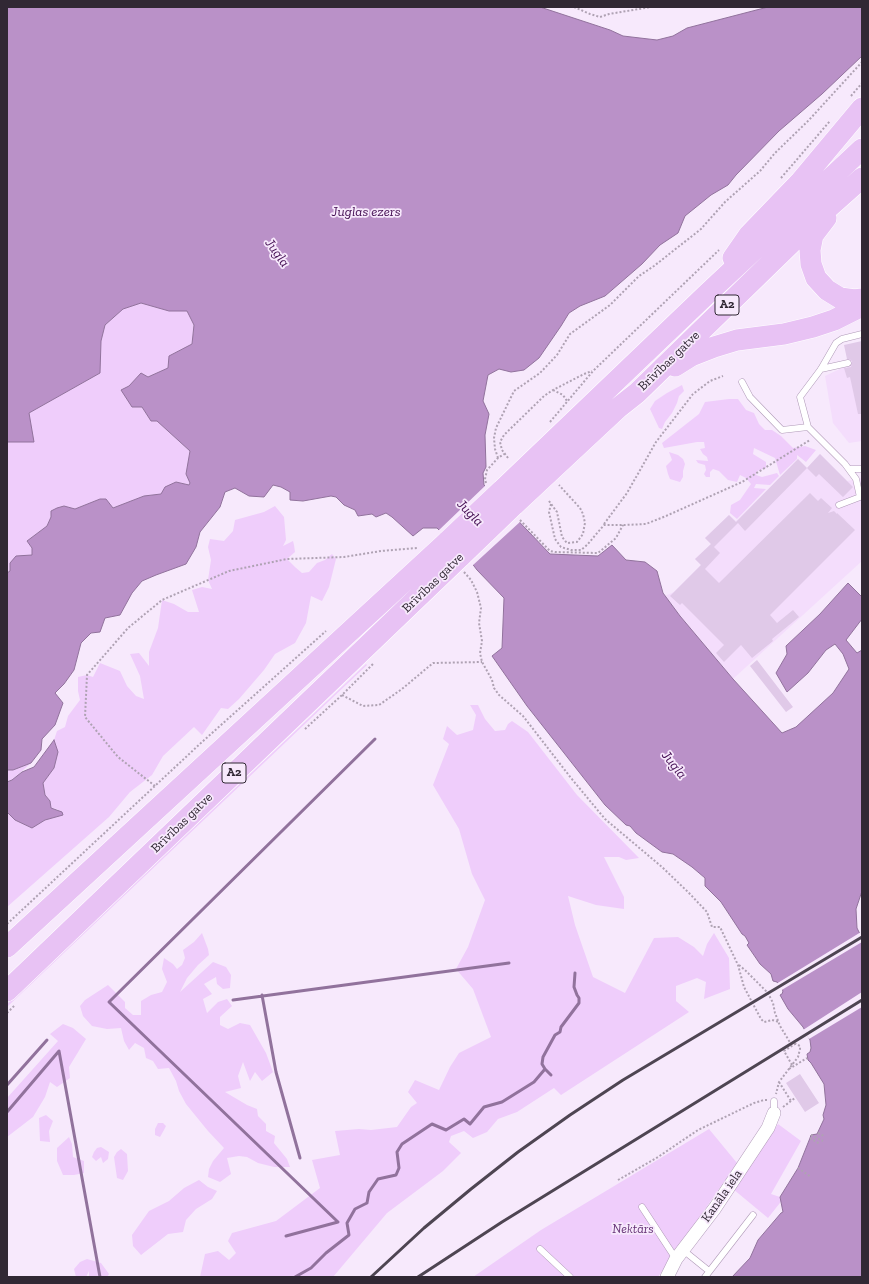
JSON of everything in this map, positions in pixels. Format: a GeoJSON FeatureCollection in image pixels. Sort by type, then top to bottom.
{"type":"FeatureCollection","features":[{"type":"Feature","properties":{"kind":"highway"},"geometry":{"type":"LineString","coordinates":[[708,293],[749,235],[801,181],[854,104]]}},
{"type":"Feature","properties":{"kind":"highway","name":"Brīvības gatve"},"geometry":{"type":"LineString","coordinates":[[7,991],[457,556],[505,500],[708,293],[862,149]]}},
{"type":"Feature","properties":{"kind":"highway"},"geometry":{"type":"LineString","coordinates":[[859,181],[843,203],[828,216],[813,235],[810,250],[811,264],[816,278],[827,290],[840,298],[855,300],[862,299]]}},
{"type":"Feature","properties":{"kind":"highway","name":"Brīvības gatve"},"geometry":{"type":"LineString","coordinates":[[505,500],[637,393],[818,217],[859,181]]}},
{"type":"Feature","properties":{"kind":"highway"},"geometry":{"type":"LineString","coordinates":[[637,393],[678,363],[714,347],[737,340],[784,334],[813,327],[834,320],[862,306]]}},
{"type":"Feature","properties":{"kind":"highway","name":"Brīvības gatve"},"geometry":{"type":"LineString","coordinates":[[7,947],[457,556]]}},
{"type":"Feature","properties":{"kind":"street","name":"Kanāla iela"},"geometry":{"type":"LineString","coordinates":[[667,1277],[680,1254],[715,1208],[768,1128],[774,1107]]}},
{"type":"Feature","properties":{"kind":"lane"},"geometry":{"type":"LineString","coordinates":[[839,505],[861,498],[856,479],[850,469],[808,427],[800,397],[821,369],[836,342],[862,334]]}},
{"type":"Feature","properties":{"kind":"lane"},"geometry":{"type":"LineString","coordinates":[[821,369],[848,363]]}},
{"type":"Feature","properties":{"kind":"lane"},"geometry":{"type":"LineString","coordinates":[[742,382],[750,396],[782,430],[808,427]]}},
{"type":"Feature","properties":{"kind":"lane"},"geometry":{"type":"LineString","coordinates":[[850,469],[862,469]]}},
{"type":"Feature","properties":{"kind":"lane"},"geometry":{"type":"LineString","coordinates":[[642,1207],[680,1254],[709,1271]]}},
{"type":"Feature","properties":{"kind":"lane"},"geometry":{"type":"LineString","coordinates":[[705,1277],[753,1215]]}},
{"type":"Feature","properties":{"kind":"lane"},"geometry":{"type":"LineString","coordinates":[[540,1249],[570,1277]]}},
{"type":"Feature","properties":{"kind":"path"},"geometry":{"type":"LineString","coordinates":[[574,7],[600,17],[609,14],[651,7]]}},
{"type":"Feature","properties":{"kind":"path"},"geometry":{"type":"LineString","coordinates":[[498,458],[494,438],[496,428],[514,391],[540,373],[557,355],[570,334],[610,305],[639,276],[654,266],[700,229],[725,202],[760,171],[775,153],[809,120],[862,62]]}},
{"type":"Feature","properties":{"kind":"path"},"geometry":{"type":"LineString","coordinates":[[854,104],[862,83]]}},
{"type":"Feature","properties":{"kind":"path"},"geometry":{"type":"LineString","coordinates":[[777,182],[832,118]]}},
{"type":"Feature","properties":{"kind":"path"},"geometry":{"type":"LineString","coordinates":[[508,458],[502,450],[500,442],[504,435],[544,396],[584,374],[593,371],[719,249]]}},
{"type":"Feature","properties":{"kind":"path"},"geometry":{"type":"LineString","coordinates":[[551,504],[549,512],[555,539],[561,546],[571,550],[581,550],[604,524],[626,492],[656,442],[694,394],[710,382],[723,376]]}},
{"type":"Feature","properties":{"kind":"path"},"geometry":{"type":"LineString","coordinates":[[553,390],[560,392],[567,401]]}},
{"type":"Feature","properties":{"kind":"path"},"geometry":{"type":"LineString","coordinates":[[604,524],[646,524],[742,482],[816,436]]}},
{"type":"Feature","properties":{"kind":"path"},"geometry":{"type":"LineString","coordinates":[[504,454],[487,470],[485,478],[550,551],[598,553],[616,538],[624,525]]}},
{"type":"Feature","properties":{"kind":"path"},"geometry":{"type":"LineString","coordinates":[[549,501],[557,512],[562,537],[567,543],[577,542],[583,534],[585,522],[584,514],[558,484]]}},
{"type":"Feature","properties":{"kind":"path"},"geometry":{"type":"LineString","coordinates":[[155,786],[118,757],[85,717],[86,675],[128,628],[162,600],[229,571],[287,559],[344,557],[381,551],[418,548]]}},
{"type":"Feature","properties":{"kind":"path"},"geometry":{"type":"LineString","coordinates":[[457,556],[477,592],[481,608],[480,623],[482,641],[480,653],[482,662],[492,680],[494,688],[523,716],[605,819],[662,867],[689,893],[707,912],[712,927],[720,927],[738,964],[744,987],[761,1019],[764,1022],[772,1020],[779,1022]]}},
{"type":"Feature","properties":{"kind":"path"},"geometry":{"type":"LineString","coordinates":[[342,695],[363,706],[379,705],[402,689],[433,663],[482,662]]}},
{"type":"Feature","properties":{"kind":"path"},"geometry":{"type":"LineString","coordinates":[[7,924],[79,856]]}},
{"type":"Feature","properties":{"kind":"path"},"geometry":{"type":"LineString","coordinates":[[738,964],[768,993],[773,1003],[780,1026],[790,1044],[800,1046],[798,1057],[779,1082],[774,1107]]}},
{"type":"Feature","properties":{"kind":"path"},"geometry":{"type":"LineString","coordinates":[[792,1065],[784,1051],[796,1044]]}},
{"type":"Feature","properties":{"kind":"path"},"geometry":{"type":"LineString","coordinates":[[788,1070],[807,1058]]}},
{"type":"Feature","properties":{"kind":"path"},"geometry":{"type":"LineString","coordinates":[[779,1082],[791,1101]]}},
{"type":"Feature","properties":{"kind":"path"},"geometry":{"type":"LineString","coordinates":[[774,1107],[795,1098]]}},
{"type":"Feature","properties":{"kind":"path"},"geometry":{"type":"LineString","coordinates":[[618,1180],[658,1157],[698,1130],[754,1103],[764,1100],[774,1107]]}},
{"type":"Feature","properties":{"kind":"path"},"geometry":{"type":"LineString","coordinates":[[818,1133],[824,1136]]}},
{"type":"Feature","properties":{"kind":"path"},"geometry":{"type":"LineString","coordinates":[[811,1135],[823,1141]]}},
{"type":"Feature","properties":{"kind":"path"},"geometry":{"type":"LineString","coordinates":[[810,1138],[820,1144]]}},
{"type":"Feature","properties":{"kind":"path"},"geometry":{"type":"LineString","coordinates":[[798,1168],[810,1178],[813,1174]]}},
{"type":"Feature","properties":{"kind":"shaded area"},"geometry":{"type":"Polygon","coordinates":[[[862,356],[862,441],[849,443],[833,423],[825,376],[844,367],[847,359],[862,356]]]}},
{"type":"Feature","properties":{"kind":"shaded area"},"geometry":{"type":"Polygon","coordinates":[[[820,454],[847,481],[862,478],[862,561],[733,679],[665,596],[674,592],[701,565],[695,559],[711,544],[705,538],[729,515],[736,521],[798,459],[807,468],[820,454]]]}},
{"type":"Feature","properties":{"kind":"green space"},"geometry":{"type":"Polygon","coordinates":[[[141,303],[169,311],[187,311],[194,325],[192,344],[169,356],[168,368],[148,377],[141,373],[129,386],[151,421],[157,421],[190,451],[186,474],[190,483],[189,485],[176,482],[161,494],[144,496],[113,508],[106,500],[100,499],[75,509],[64,506],[51,511],[51,517],[47,526],[27,541],[32,548],[32,556],[7,573],[7,442],[9,442],[29,413],[100,373],[101,341],[105,325],[123,309],[141,303]]]}},
{"type":"Feature","properties":{"kind":"green space"},"geometry":{"type":"Polygon","coordinates":[[[682,385],[684,391],[679,396],[672,413],[662,429],[659,428],[650,409],[655,401],[682,385]]]}},
{"type":"Feature","properties":{"kind":"green space"},"geometry":{"type":"Polygon","coordinates":[[[738,399],[746,410],[754,413],[759,424],[765,430],[772,430],[781,436],[793,448],[805,446],[816,450],[806,462],[797,455],[797,459],[780,475],[775,458],[754,448],[753,454],[766,462],[766,468],[757,471],[756,475],[762,477],[777,473],[779,476],[770,485],[756,484],[754,488],[766,489],[737,519],[730,513],[731,505],[740,500],[751,484],[746,478],[740,475],[737,482],[728,480],[719,471],[713,469],[710,472],[710,477],[706,477],[704,474],[706,470],[705,465],[698,463],[696,460],[708,461],[707,457],[700,449],[705,448],[704,442],[664,448],[662,443],[699,414],[705,402],[738,399]]]}},
{"type":"Feature","properties":{"kind":"green space"},"geometry":{"type":"Polygon","coordinates":[[[669,452],[678,455],[683,459],[685,464],[683,477],[680,482],[670,479],[668,474],[666,466],[672,460],[669,452]]]}},
{"type":"Feature","properties":{"kind":"green space"},"geometry":{"type":"Polygon","coordinates":[[[275,506],[284,517],[286,540],[283,546],[293,541],[295,552],[287,559],[295,567],[302,573],[309,572],[317,563],[325,560],[332,554],[336,559],[329,587],[322,601],[311,596],[306,623],[295,643],[275,654],[264,670],[239,699],[228,709],[221,708],[202,735],[194,727],[163,756],[152,775],[130,792],[109,817],[7,907],[7,812],[15,820],[32,828],[45,820],[63,815],[57,809],[51,808],[50,801],[45,795],[43,783],[54,768],[58,752],[54,740],[57,731],[65,727],[68,716],[80,700],[78,691],[78,677],[87,675],[93,677],[100,663],[120,671],[127,686],[136,696],[144,699],[140,676],[130,654],[139,653],[149,666],[149,652],[158,628],[162,600],[174,604],[188,612],[199,612],[192,590],[202,587],[212,589],[208,580],[211,560],[208,547],[210,539],[224,541],[233,531],[235,520],[264,512],[275,506]]]}},
{"type":"Feature","properties":{"kind":"green space"},"geometry":{"type":"Polygon","coordinates":[[[366,664],[367,665],[7,1007],[7,1004],[366,664]]]}},
{"type":"Feature","properties":{"kind":"green space"},"geometry":{"type":"Polygon","coordinates":[[[470,705],[478,705],[485,719],[495,731],[505,730],[508,724],[512,721],[528,732],[577,795],[639,858],[626,860],[619,857],[604,857],[624,897],[624,909],[596,905],[568,896],[575,925],[593,977],[625,993],[654,938],[678,937],[694,947],[703,956],[707,944],[714,933],[729,958],[730,989],[704,999],[706,982],[697,978],[676,986],[676,1001],[689,1012],[561,1095],[554,1088],[517,1112],[498,1119],[487,1132],[473,1138],[464,1131],[451,1136],[449,1142],[461,1153],[443,1171],[387,1213],[333,1277],[200,1277],[205,1254],[218,1251],[229,1260],[236,1253],[228,1241],[232,1233],[276,1221],[320,1188],[312,1160],[340,1155],[335,1131],[359,1129],[371,1130],[397,1127],[411,1107],[417,1103],[408,1092],[415,1080],[439,1090],[450,1067],[459,1053],[491,1037],[473,989],[456,969],[468,947],[485,900],[472,874],[459,829],[433,785],[449,744],[443,739],[447,726],[457,735],[473,730],[476,715],[470,705]]]}},
{"type":"Feature","properties":{"kind":"green space"},"geometry":{"type":"Polygon","coordinates":[[[31,763],[12,780],[7,782],[7,770],[13,770],[31,763]]]}},
{"type":"Feature","properties":{"kind":"green space"},"geometry":{"type":"Polygon","coordinates":[[[202,933],[209,955],[187,978],[180,992],[213,962],[226,967],[231,975],[230,988],[223,989],[217,984],[216,977],[204,984],[212,994],[203,999],[207,1013],[218,1002],[227,999],[232,1006],[220,1017],[220,1025],[228,1029],[240,1023],[250,1025],[266,1053],[273,1072],[262,1081],[255,1072],[250,1081],[243,1062],[238,1076],[241,1088],[225,1092],[257,1109],[258,1116],[266,1124],[266,1131],[275,1136],[274,1143],[287,1159],[290,1167],[274,1167],[258,1163],[247,1157],[239,1156],[227,1158],[231,1174],[220,1182],[208,1177],[209,1169],[213,1161],[224,1148],[186,1104],[169,1068],[158,1069],[153,1061],[146,1058],[144,1048],[135,1043],[129,1050],[124,1041],[121,1028],[107,1029],[92,1026],[83,1016],[80,1006],[85,1000],[108,985],[125,1002],[125,1008],[133,1015],[141,1015],[141,1001],[151,995],[162,992],[167,982],[162,969],[164,958],[173,964],[177,969],[182,965],[185,958],[183,950],[194,942],[202,933]]]}},
{"type":"Feature","properties":{"kind":"green space"},"geometry":{"type":"Polygon","coordinates":[[[63,1024],[73,1028],[86,1039],[69,1067],[70,1078],[57,1087],[50,1082],[45,1097],[33,1117],[7,1137],[7,1098],[58,1041],[50,1034],[63,1024]]]}},
{"type":"Feature","properties":{"kind":"green space"},"geometry":{"type":"Polygon","coordinates":[[[46,1115],[53,1121],[49,1131],[50,1142],[40,1141],[39,1118],[46,1115]]]}},
{"type":"Feature","properties":{"kind":"green space"},"geometry":{"type":"Polygon","coordinates":[[[158,1123],[163,1123],[166,1126],[160,1137],[155,1135],[155,1129],[158,1123]]]}},
{"type":"Feature","properties":{"kind":"green space"},"geometry":{"type":"Polygon","coordinates":[[[778,1124],[801,1141],[771,1194],[780,1197],[787,1194],[768,1218],[733,1189],[778,1124]]]}},
{"type":"Feature","properties":{"kind":"green space","name":"Nektārs"},"geometry":{"type":"Polygon","coordinates":[[[709,1129],[737,1163],[658,1277],[473,1277],[541,1230],[709,1129]]]}},
{"type":"Feature","properties":{"kind":"green space"},"geometry":{"type":"Polygon","coordinates":[[[69,1137],[72,1144],[73,1157],[84,1161],[84,1173],[63,1175],[57,1161],[57,1148],[69,1137]]]}},
{"type":"Feature","properties":{"kind":"green space"},"geometry":{"type":"Polygon","coordinates":[[[101,1147],[109,1152],[108,1159],[103,1163],[101,1157],[96,1161],[92,1157],[97,1148],[101,1147]]]}},
{"type":"Feature","properties":{"kind":"green space"},"geometry":{"type":"Polygon","coordinates":[[[121,1149],[127,1154],[128,1171],[123,1180],[117,1178],[114,1157],[121,1149]]]}},
{"type":"Feature","properties":{"kind":"green space"},"geometry":{"type":"Polygon","coordinates":[[[199,1180],[208,1187],[217,1191],[212,1199],[196,1209],[186,1220],[183,1232],[168,1234],[141,1255],[133,1246],[132,1235],[149,1211],[169,1201],[184,1188],[199,1180]]]}},
{"type":"Feature","properties":{"kind":"green space"},"geometry":{"type":"Polygon","coordinates":[[[87,1259],[101,1263],[109,1274],[107,1277],[89,1277],[89,1271],[86,1277],[76,1277],[74,1269],[80,1262],[87,1259]]]}},
{"type":"Feature","properties":{"kind":"water","name":"Juglas ezers"},"geometry":{"type":"Polygon","coordinates":[[[7,7],[540,7],[610,30],[623,36],[657,40],[673,36],[687,28],[768,7],[862,7],[862,56],[822,94],[779,131],[728,185],[711,195],[685,216],[678,233],[660,245],[642,264],[605,296],[580,306],[569,313],[539,358],[524,370],[511,372],[499,369],[488,375],[483,401],[489,414],[485,435],[486,467],[483,473],[484,485],[550,554],[598,556],[612,545],[626,560],[645,562],[657,571],[663,593],[680,616],[733,679],[782,733],[796,727],[833,693],[849,669],[843,654],[835,644],[826,650],[808,673],[787,692],[776,673],[787,654],[786,646],[820,614],[848,583],[862,597],[862,619],[846,640],[857,653],[862,650],[862,891],[856,909],[857,928],[862,941],[862,1277],[732,1277],[750,1258],[758,1240],[783,1212],[780,1197],[798,1168],[811,1135],[817,1134],[824,1119],[823,1115],[826,1105],[824,1084],[808,1060],[807,1054],[810,1052],[811,1048],[810,1040],[803,1027],[788,1009],[780,995],[783,991],[777,982],[773,981],[771,974],[760,964],[747,945],[749,943],[745,936],[742,934],[721,902],[705,886],[705,878],[673,854],[662,852],[636,833],[630,826],[626,825],[605,805],[527,706],[492,656],[502,648],[504,598],[437,528],[423,528],[413,536],[386,513],[376,517],[372,514],[358,516],[355,510],[344,505],[336,497],[331,496],[303,501],[290,500],[290,492],[273,485],[264,497],[249,496],[235,488],[225,492],[220,507],[200,532],[196,547],[186,564],[142,581],[132,593],[120,615],[105,618],[100,632],[91,633],[81,643],[74,670],[64,684],[55,693],[63,703],[55,725],[42,739],[41,750],[31,763],[13,770],[7,770],[7,573],[10,571],[10,563],[16,556],[32,555],[32,548],[27,541],[47,526],[51,517],[51,511],[57,508],[64,506],[75,509],[100,499],[106,499],[113,508],[144,496],[161,494],[165,487],[176,482],[189,485],[190,483],[186,474],[190,451],[157,421],[151,421],[142,407],[132,407],[121,390],[129,386],[141,373],[148,377],[168,368],[169,356],[192,344],[194,325],[187,311],[169,311],[141,303],[123,309],[105,325],[101,341],[100,373],[29,413],[34,442],[7,442],[7,7]]]}},
{"type":"Feature","properties":{"kind":"water"},"geometry":{"type":"Polygon","coordinates":[[[54,740],[58,752],[54,768],[43,783],[45,795],[50,801],[51,808],[62,812],[63,815],[45,820],[32,828],[15,820],[7,812],[7,782],[22,772],[34,767],[54,740]]]}},
{"type":"Feature","properties":{"kind":"pier"},"geometry":{"type":"Polygon","coordinates":[[[487,484],[521,521],[472,566],[438,531],[487,484]]]}},
{"type":"Feature","properties":{"kind":"pier"},"geometry":{"type":"Polygon","coordinates":[[[861,932],[862,942],[780,991],[776,984],[861,932]]]}},
{"type":"Feature","properties":{"kind":"pier"},"geometry":{"type":"Polygon","coordinates":[[[862,992],[862,1007],[809,1039],[803,1030],[862,992]]]}},
{"type":"Feature","properties":{"kind":"building"},"geometry":{"type":"Polygon","coordinates":[[[862,341],[862,414],[858,414],[850,377],[847,378],[844,368],[851,367],[852,362],[851,360],[847,359],[844,345],[862,341]]]}},
{"type":"Feature","properties":{"kind":"building"},"geometry":{"type":"Polygon","coordinates":[[[820,454],[853,487],[843,497],[819,474],[816,477],[807,468],[820,454]]]}},
{"type":"Feature","properties":{"kind":"building"},"geometry":{"type":"Polygon","coordinates":[[[798,459],[807,468],[745,531],[738,523],[714,547],[720,553],[705,569],[719,583],[810,493],[818,501],[821,498],[832,508],[828,513],[834,511],[855,530],[770,615],[777,623],[793,610],[799,617],[752,658],[741,645],[724,662],[716,653],[724,645],[682,603],[680,605],[670,596],[701,565],[695,559],[711,544],[705,538],[729,515],[736,522],[798,459]]]}},
{"type":"Feature","properties":{"kind":"building"},"geometry":{"type":"Polygon","coordinates":[[[757,660],[793,707],[786,712],[750,666],[757,660]]]}},
{"type":"Feature","properties":{"kind":"building"},"geometry":{"type":"Polygon","coordinates":[[[800,1074],[819,1103],[805,1112],[786,1083],[800,1074]]]}},
{"type":"Feature","properties":{"kind":"waterway"},"geometry":{"type":"LineString","coordinates":[[286,1236],[338,1222],[109,1002],[375,739]]}},
{"type":"Feature","properties":{"kind":"waterway"},"geometry":{"type":"LineString","coordinates":[[233,1000],[509,963]]}},
{"type":"Feature","properties":{"kind":"waterway"},"geometry":{"type":"LineString","coordinates":[[551,1075],[542,1064],[543,1057],[555,1035],[560,1032],[561,1027],[579,1003],[579,998],[574,987],[575,973]]}},
{"type":"Feature","properties":{"kind":"waterway"},"geometry":{"type":"LineString","coordinates":[[262,995],[276,1072],[300,1158]]}},
{"type":"Feature","properties":{"kind":"waterway"},"geometry":{"type":"LineString","coordinates":[[7,1085],[47,1040]]}},
{"type":"Feature","properties":{"kind":"waterway"},"geometry":{"type":"LineString","coordinates":[[7,1112],[59,1051],[100,1277]]}},
{"type":"Feature","properties":{"kind":"waterway"},"geometry":{"type":"LineString","coordinates":[[295,1277],[311,1268],[326,1253],[349,1235],[347,1223],[355,1209],[367,1203],[369,1192],[378,1179],[396,1175],[399,1168],[397,1152],[402,1144],[432,1124],[446,1130],[464,1119],[470,1124],[484,1107],[502,1102],[534,1082],[545,1069]]}},
{"type":"Feature","properties":{"kind":"railway"},"geometry":{"type":"LineString","coordinates":[[371,1277],[424,1228],[471,1189],[518,1152],[570,1115],[623,1080],[862,937]]}},
{"type":"Feature","properties":{"kind":"railway"},"geometry":{"type":"LineString","coordinates":[[418,1277],[502,1222],[862,1000]]}},
{"type":"Feature","properties":{"kind":"water label","name":"Jugla"},"geometry":{"type":"Point","coordinates":[277,253]}},
{"type":"Feature","properties":{"kind":"water label","name":"Jugla"},"geometry":{"type":"Point","coordinates":[470,513]}},
{"type":"Feature","properties":{"kind":"water label","name":"Jugla"},"geometry":{"type":"Point","coordinates":[674,765]}}]}
